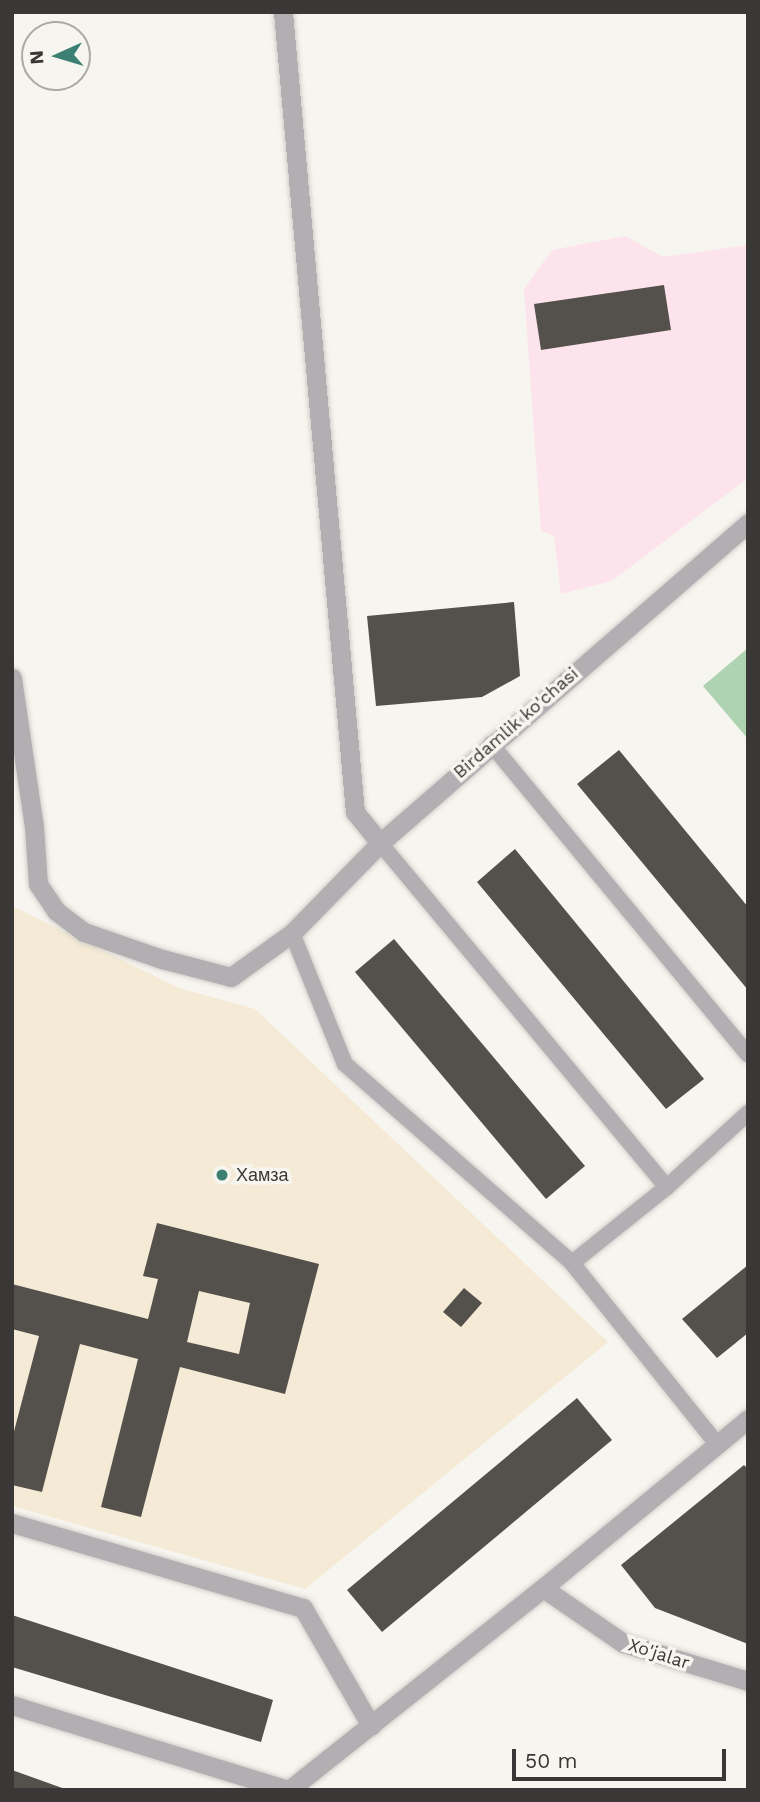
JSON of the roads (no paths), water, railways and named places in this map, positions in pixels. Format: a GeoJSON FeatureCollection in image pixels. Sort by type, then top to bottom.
{"type":"FeatureCollection","features":[{"type":"Feature","properties":{"kind":"street"},"geometry":{"type":"LineString","coordinates":[[283,12],[355,812],[380,843]]}},
{"type":"Feature","properties":{"kind":"street","name":"Birdamlik ko'chasi"},"geometry":{"type":"LineString","coordinates":[[12,678],[34,827],[38,884],[55,911],[84,932],[162,959],[231,977],[292,933],[380,843],[748,523]]}},
{"type":"Feature","properties":{"kind":"street"},"geometry":{"type":"LineString","coordinates":[[12,1705],[288,1790],[543,1588],[748,1419]]}},
{"type":"Feature","properties":{"kind":"street"},"geometry":{"type":"LineString","coordinates":[[12,1524],[303,1608],[371,1726]]}},
{"type":"Feature","properties":{"kind":"street","name":"Xo'jalar"},"geometry":{"type":"LineString","coordinates":[[543,1588],[623,1643],[748,1681]]}},
{"type":"Feature","properties":{"kind":"lane"},"geometry":{"type":"LineString","coordinates":[[491,744],[748,1055]]}},
{"type":"Feature","properties":{"kind":"lane"},"geometry":{"type":"LineString","coordinates":[[380,843],[667,1187]]}},
{"type":"Feature","properties":{"kind":"lane"},"geometry":{"type":"LineString","coordinates":[[292,933],[345,1063],[572,1263],[717,1444]]}},
{"type":"Feature","properties":{"kind":"lane"},"geometry":{"type":"LineString","coordinates":[[572,1263],[667,1187],[748,1113]]}},
{"type":"Feature","properties":{"kind":"place","name":"Хамза"},"geometry":{"type":"Point","coordinates":[222,1175]}}]}
